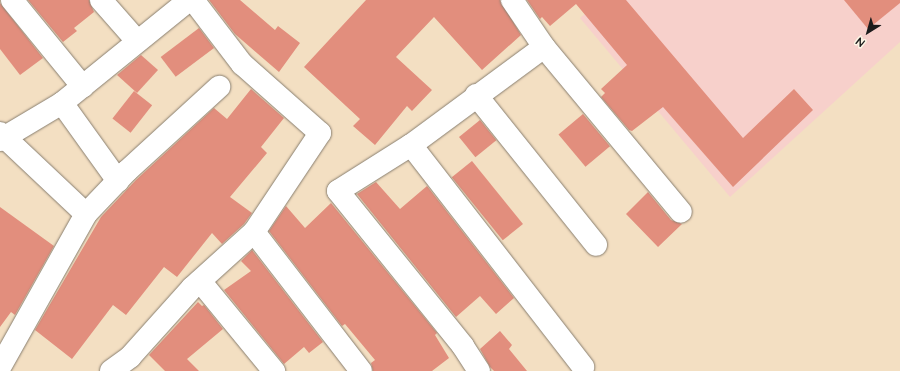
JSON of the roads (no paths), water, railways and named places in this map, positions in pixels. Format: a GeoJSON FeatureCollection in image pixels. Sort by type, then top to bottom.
{"type":"FeatureCollection","features":[{"type":"Feature","properties":{"kind":"street"},"geometry":{"type":"LineString","coordinates":[[12,0],[83,87]]}},
{"type":"Feature","properties":{"kind":"street"},"geometry":{"type":"LineString","coordinates":[[101,0],[136,41]]}},
{"type":"Feature","properties":{"kind":"street"},"geometry":{"type":"LineString","coordinates":[[86,214],[1,136],[62,103],[83,87],[136,41],[189,0]]}},
{"type":"Feature","properties":{"kind":"street"},"geometry":{"type":"LineString","coordinates":[[111,371],[136,364],[200,281],[254,232],[320,133],[242,64],[193,0]]}},
{"type":"Feature","properties":{"kind":"street"},"geometry":{"type":"LineString","coordinates":[[512,0],[544,47],[681,212]]}},
{"type":"Feature","properties":{"kind":"street"},"geometry":{"type":"LineString","coordinates":[[479,371],[463,346],[338,190],[411,145],[544,47]]}},
{"type":"Feature","properties":{"kind":"street"},"geometry":{"type":"LineString","coordinates":[[0,367],[86,214],[118,181],[219,87]]}},
{"type":"Feature","properties":{"kind":"street"},"geometry":{"type":"LineString","coordinates":[[476,96],[596,245]]}},
{"type":"Feature","properties":{"kind":"street"},"geometry":{"type":"LineString","coordinates":[[62,103],[118,181]]}},
{"type":"Feature","properties":{"kind":"street"},"geometry":{"type":"LineString","coordinates":[[411,145],[583,367]]}},
{"type":"Feature","properties":{"kind":"street"},"geometry":{"type":"LineString","coordinates":[[254,232],[361,371]]}},
{"type":"Feature","properties":{"kind":"street"},"geometry":{"type":"LineString","coordinates":[[200,281],[274,371]]}}]}
